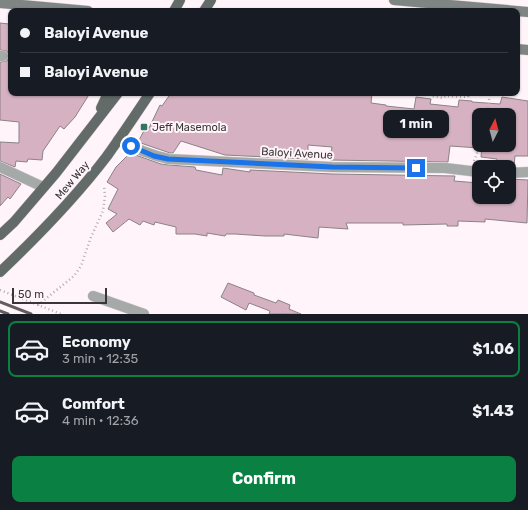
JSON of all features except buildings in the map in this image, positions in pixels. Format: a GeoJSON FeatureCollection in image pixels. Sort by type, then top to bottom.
{"type":"FeatureCollection","features":[{"type":"Feature","properties":{"kind":"main road"},"geometry":{"type":"LineString","coordinates":[[394,0],[473,4],[500,8]]}},
{"type":"Feature","properties":{"kind":"main road"},"geometry":{"type":"LineString","coordinates":[[0,3],[55,8]]}},
{"type":"Feature","properties":{"kind":"main road"},"geometry":{"type":"LineString","coordinates":[[89,131],[106,96]]}},
{"type":"Feature","properties":{"kind":"main road","name":"Mew Way"},"geometry":{"type":"LineString","coordinates":[[0,235],[14,222],[89,131],[116,96]]}},
{"type":"Feature","properties":{"kind":"main road","name":"Mew Way"},"geometry":{"type":"LineString","coordinates":[[0,272],[64,207],[107,156],[148,96]]}},
{"type":"Feature","properties":{"kind":"street","name":"Baloyi Avenue"},"geometry":{"type":"LineString","coordinates":[[118,140],[139,151],[168,159],[332,167],[444,168],[472,171]]}},
{"type":"Feature","properties":{"kind":"street"},"geometry":{"type":"LineString","coordinates":[[0,167],[43,187]]}},
{"type":"Feature","properties":{"kind":"street"},"geometry":{"type":"LineString","coordinates":[[516,173],[528,172]]}},
{"type":"Feature","properties":{"kind":"street"},"geometry":{"type":"LineString","coordinates":[[92,296],[144,314]]}},
{"type":"Feature","properties":{"kind":"path"},"geometry":{"type":"LineString","coordinates":[[432,96],[443,98],[446,96],[468,98],[469,96]]}},
{"type":"Feature","properties":{"kind":"path"},"geometry":{"type":"LineString","coordinates":[[488,108],[490,96]]}},
{"type":"Feature","properties":{"kind":"path"},"geometry":{"type":"LineString","coordinates":[[468,171],[477,152]]}},
{"type":"Feature","properties":{"kind":"path"},"geometry":{"type":"LineString","coordinates":[[38,305],[74,276],[81,266],[91,237],[103,211],[105,196],[104,185]]}},
{"type":"Feature","properties":{"kind":"path"},"geometry":{"type":"LineString","coordinates":[[0,290],[61,314]]}},
{"type":"Feature","properties":{"kind":"railway"},"geometry":{"type":"LineString","coordinates":[[0,302],[31,314]]}},
{"type":"Feature","properties":{"kind":"railway"},"geometry":{"type":"LineString","coordinates":[[0,311],[8,314]]}},
{"type":"Feature","properties":{"kind":"place","name":"Jeff Masemola"},"geometry":{"type":"Point","coordinates":[144,127]}},
{"type":"Feature","properties":{"kind":"route"},"geometry":{"type":"LineString","coordinates":[[131,146],[139,151],[168,159],[332,167],[416,168]]}}]}
